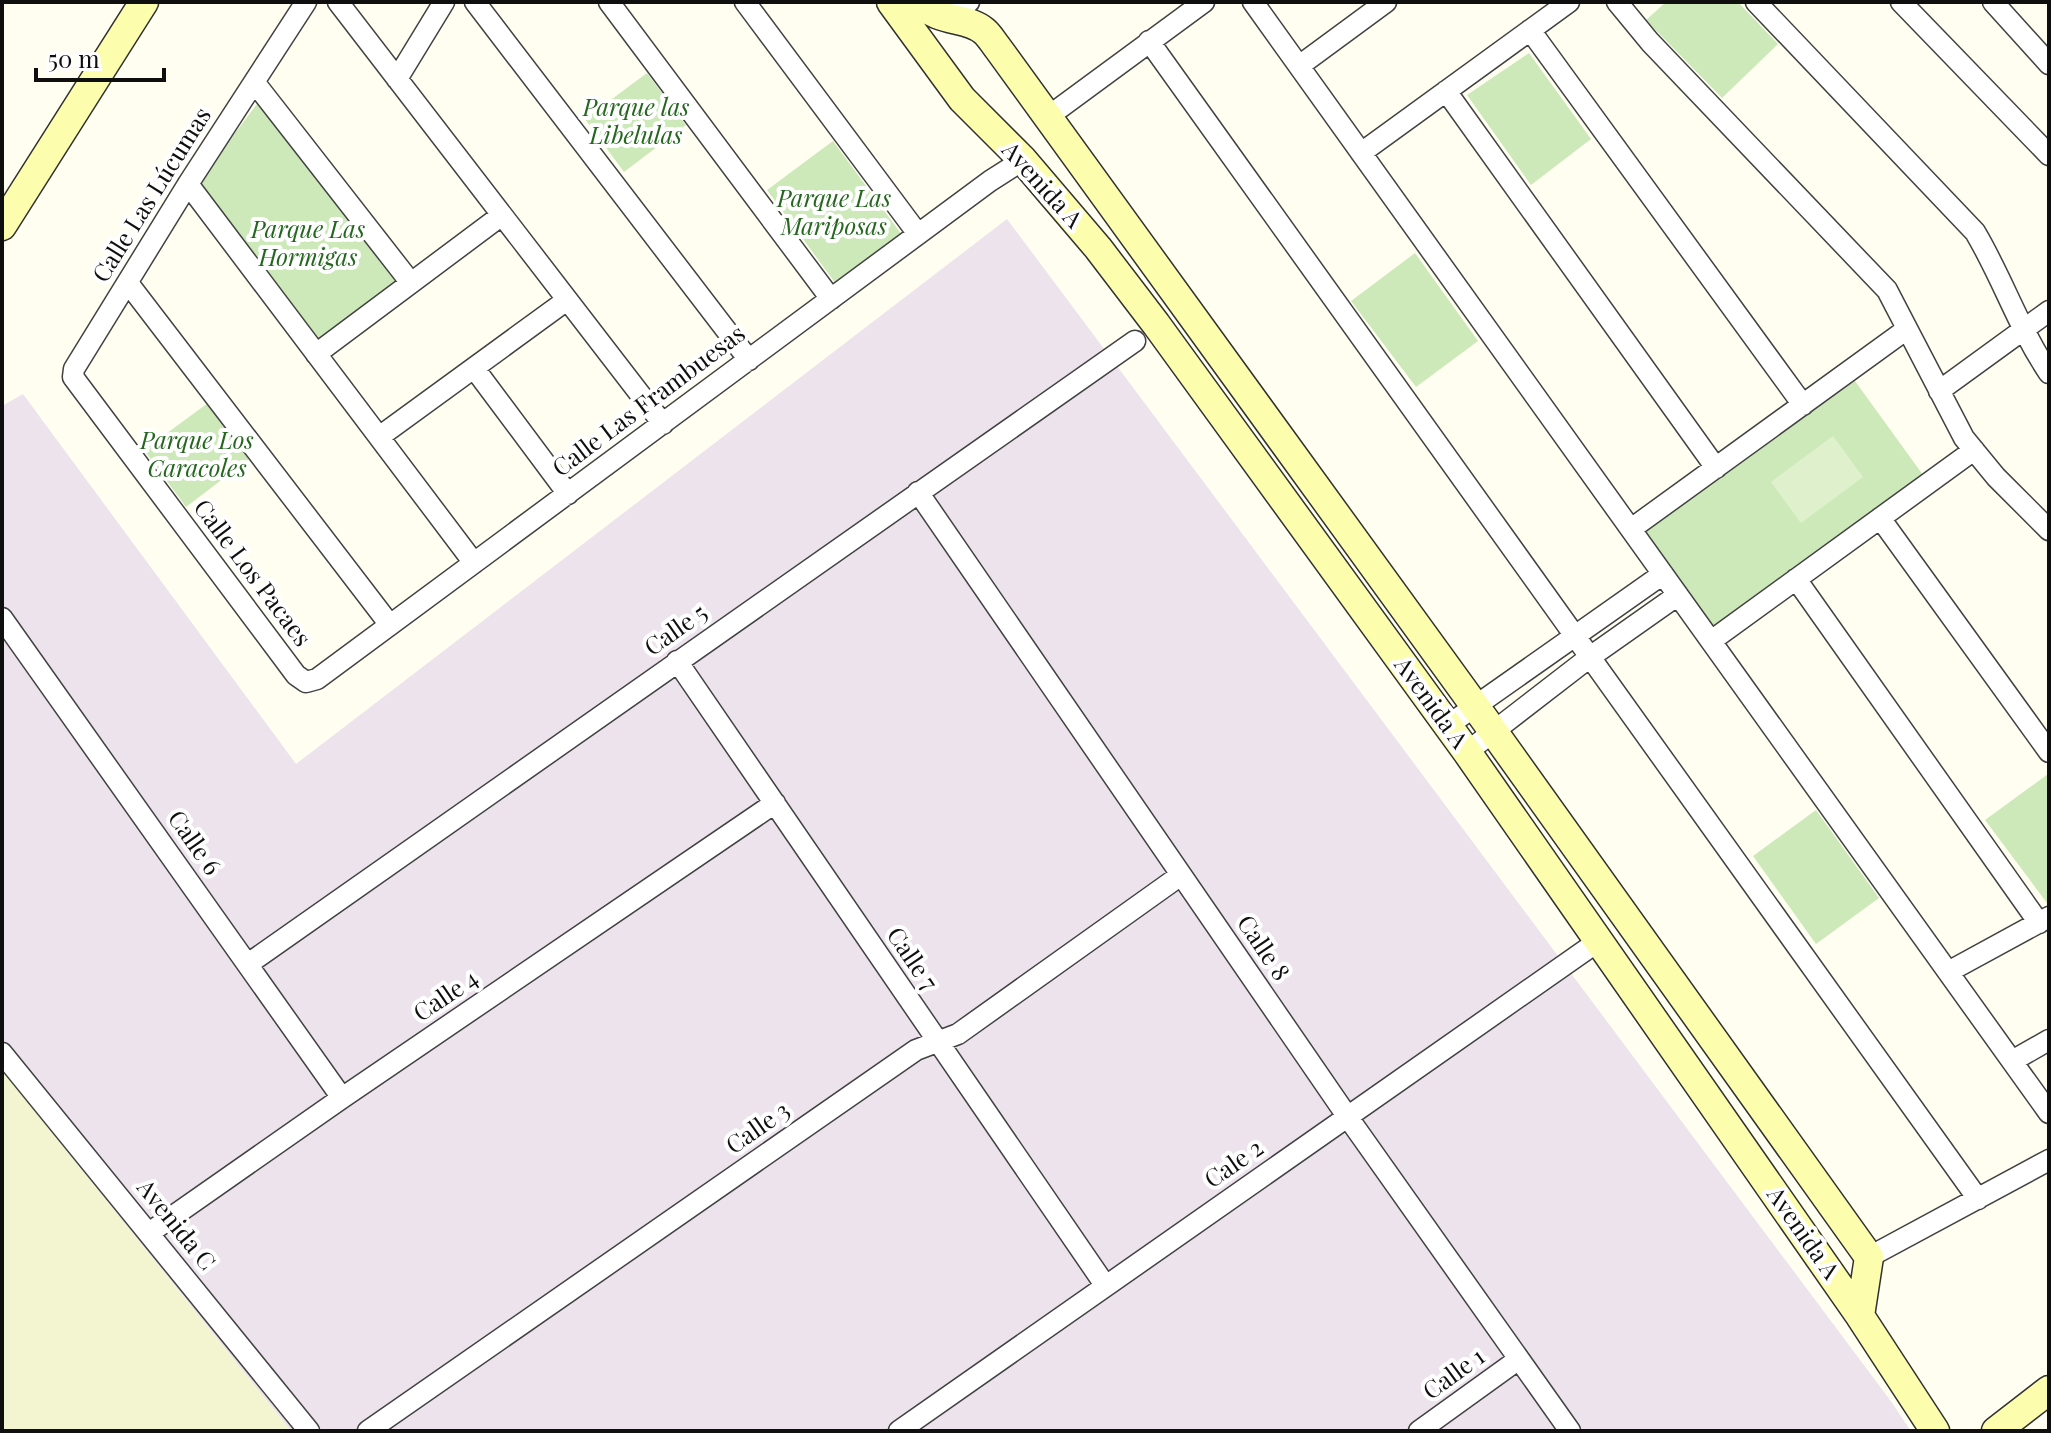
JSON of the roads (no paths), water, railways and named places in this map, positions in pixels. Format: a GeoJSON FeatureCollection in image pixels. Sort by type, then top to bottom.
{"type":"FeatureCollection","features":[{"type":"Feature","properties":{"kind":"street"},"geometry":{"type":"LineString","coordinates":[[2,226],[144,2]]}},
{"type":"Feature","properties":{"kind":"street","name":"Calle Las Lúcumas"},"geometry":{"type":"LineString","coordinates":[[73,377],[74,369],[188,184],[306,2]]}},
{"type":"Feature","properties":{"kind":"street"},"geometry":{"type":"LineString","coordinates":[[338,2],[663,424]]}},
{"type":"Feature","properties":{"kind":"street"},"geometry":{"type":"LineString","coordinates":[[397,79],[444,2]]}},
{"type":"Feature","properties":{"kind":"street"},"geometry":{"type":"LineString","coordinates":[[475,2],[749,360]]}},
{"type":"Feature","properties":{"kind":"street"},"geometry":{"type":"LineString","coordinates":[[609,2],[831,299]]}},
{"type":"Feature","properties":{"kind":"street"},"geometry":{"type":"LineString","coordinates":[[745,2],[918,234]]}},
{"type":"Feature","properties":{"kind":"street","name":"Avenida A"},"geometry":{"type":"LineString","coordinates":[[891,2],[962,99],[1023,160],[1098,248],[1156,324],[1600,940],[1860,1316],[1935,1431]]}},
{"type":"Feature","properties":{"kind":"street","name":"Avenida A"},"geometry":{"type":"LineString","coordinates":[[918,2],[944,19],[982,29],[1049,116],[1869,1257]]}},
{"type":"Feature","properties":{"kind":"street"},"geometry":{"type":"LineString","coordinates":[[944,19],[969,2]]}},
{"type":"Feature","properties":{"kind":"street"},"geometry":{"type":"LineString","coordinates":[[1049,116],[1204,2]]}},
{"type":"Feature","properties":{"kind":"street"},"geometry":{"type":"LineString","coordinates":[[1253,2],[2049,1113]]}},
{"type":"Feature","properties":{"kind":"street"},"geometry":{"type":"LineString","coordinates":[[1299,66],[1386,2]]}},
{"type":"Feature","properties":{"kind":"street"},"geometry":{"type":"LineString","coordinates":[[1361,153],[1569,2]]}},
{"type":"Feature","properties":{"kind":"street"},"geometry":{"type":"LineString","coordinates":[[1617,2],[1650,42],[1887,290],[1964,438],[1996,477],[2049,530]]}},
{"type":"Feature","properties":{"kind":"street"},"geometry":{"type":"LineString","coordinates":[[1756,2],[1975,232],[2049,373]]}},
{"type":"Feature","properties":{"kind":"street"},"geometry":{"type":"LineString","coordinates":[[1901,2],[2049,155]]}},
{"type":"Feature","properties":{"kind":"street"},"geometry":{"type":"LineString","coordinates":[[1993,2],[2049,64]]}},
{"type":"Feature","properties":{"kind":"street"},"geometry":{"type":"LineString","coordinates":[[1530,30],[1803,405]]}},
{"type":"Feature","properties":{"kind":"street"},"geometry":{"type":"LineString","coordinates":[[1149,41],[1978,1199]]}},
{"type":"Feature","properties":{"kind":"street"},"geometry":{"type":"LineString","coordinates":[[255,83],[411,283]]}},
{"type":"Feature","properties":{"kind":"street"},"geometry":{"type":"LineString","coordinates":[[1446,91],[1716,468]]}},
{"type":"Feature","properties":{"kind":"street","name":"Calle Las Frambuesas"},"geometry":{"type":"LineString","coordinates":[[306,682],[317,679],[918,234],[1023,160]]}},
{"type":"Feature","properties":{"kind":"street"},"geometry":{"type":"LineString","coordinates":[[188,184],[474,563]]}},
{"type":"Feature","properties":{"kind":"street"},"geometry":{"type":"LineString","coordinates":[[316,354],[502,215]]}},
{"type":"Feature","properties":{"kind":"street"},"geometry":{"type":"LineString","coordinates":[[128,283],[390,625]]}},
{"type":"Feature","properties":{"kind":"street"},"geometry":{"type":"LineString","coordinates":[[379,437],[567,300]]}},
{"type":"Feature","properties":{"kind":"street"},"geometry":{"type":"LineString","coordinates":[[1939,391],[2049,311]]}},
{"type":"Feature","properties":{"kind":"street"},"geometry":{"type":"LineString","coordinates":[[1631,529],[1907,329]]}},
{"type":"Feature","properties":{"kind":"street","name":"Calle 5"},"geometry":{"type":"LineString","coordinates":[[248,964],[1135,341]]}},
{"type":"Feature","properties":{"kind":"street"},"geometry":{"type":"LineString","coordinates":[[474,368],[568,494]]}},
{"type":"Feature","properties":{"kind":"street","name":"Calle Los Pacaes"},"geometry":{"type":"LineString","coordinates":[[73,377],[296,675],[306,682]]}},
{"type":"Feature","properties":{"kind":"street"},"geometry":{"type":"LineString","coordinates":[[1711,641],[1974,450]]}},
{"type":"Feature","properties":{"kind":"street","name":"Calle 8"},"geometry":{"type":"LineString","coordinates":[[918,492],[1347,1116],[1570,1431]]}},
{"type":"Feature","properties":{"kind":"street"},"geometry":{"type":"LineString","coordinates":[[1880,518],[2049,752]]}},
{"type":"Feature","properties":{"kind":"street"},"geometry":{"type":"LineString","coordinates":[[1447,726],[1663,574]]}},
{"type":"Feature","properties":{"kind":"street"},"geometry":{"type":"LineString","coordinates":[[1796,579],[2044,920],[1948,972]]}},
{"type":"Feature","properties":{"kind":"street"},"geometry":{"type":"LineString","coordinates":[[1467,752],[1590,657],[1678,595]]}},
{"type":"Feature","properties":{"kind":"street","name":"Calle 6"},"geometry":{"type":"LineString","coordinates":[[2,618],[342,1098]]}},
{"type":"Feature","properties":{"kind":"street","name":"Calle 7"},"geometry":{"type":"LineString","coordinates":[[677,661],[1105,1285]]}},
{"type":"Feature","properties":{"kind":"street","name":"Calle 4"},"geometry":{"type":"LineString","coordinates":[[149,1233],[775,803]]}},
{"type":"Feature","properties":{"kind":"street","name":"Calle 3"},"geometry":{"type":"LineString","coordinates":[[368,1431],[916,1050],[958,1034],[1181,875]]}},
{"type":"Feature","properties":{"kind":"street","name":"Cale 2"},"geometry":{"type":"LineString","coordinates":[[899,1431],[1600,940]]}},
{"type":"Feature","properties":{"kind":"street"},"geometry":{"type":"LineString","coordinates":[[2012,1061],[2049,1040]]}},
{"type":"Feature","properties":{"kind":"street","name":"Avenida C"},"geometry":{"type":"LineString","coordinates":[[2,1053],[309,1431]]}},
{"type":"Feature","properties":{"kind":"street"},"geometry":{"type":"LineString","coordinates":[[1860,1316],[1869,1257],[2049,1160]]}},
{"type":"Feature","properties":{"kind":"street","name":"Calle 1"},"geometry":{"type":"LineString","coordinates":[[1419,1431],[1519,1359]]}},
{"type":"Feature","properties":{"kind":"street"},"geometry":{"type":"LineString","coordinates":[[1996,1431],[2049,1390]]}},
{"type":"Feature","properties":{"kind":"park label","name":"Parque las Libelulas"},"geometry":{"type":"Point","coordinates":[636,122]}},
{"type":"Feature","properties":{"kind":"park label","name":"Parque Las Mariposas"},"geometry":{"type":"Point","coordinates":[834,213]}},
{"type":"Feature","properties":{"kind":"park label","name":"Parque Las Hormigas"},"geometry":{"type":"Point","coordinates":[308,244]}},
{"type":"Feature","properties":{"kind":"park label","name":"Parque Los Caracoles"},"geometry":{"type":"Point","coordinates":[197,455]}}]}
